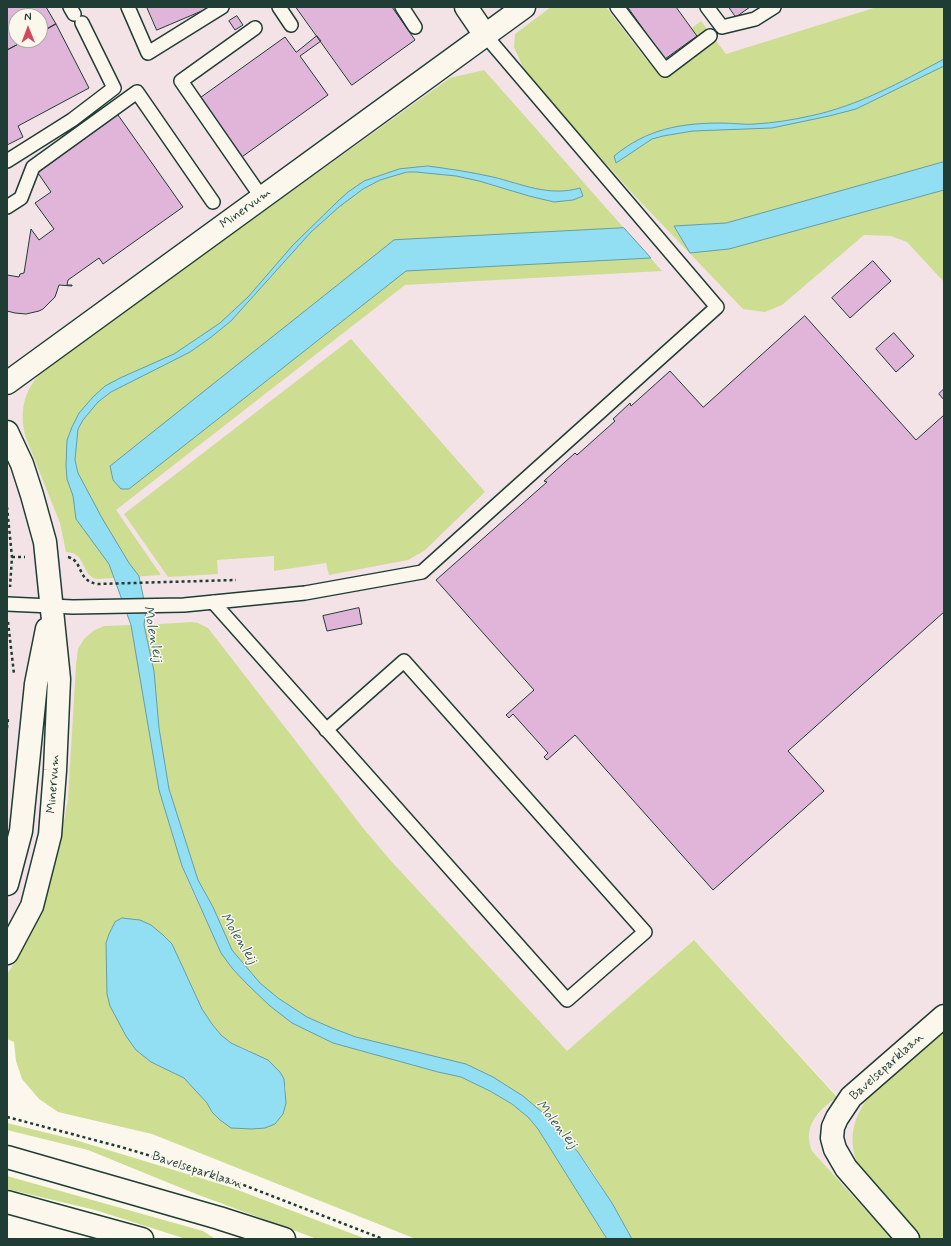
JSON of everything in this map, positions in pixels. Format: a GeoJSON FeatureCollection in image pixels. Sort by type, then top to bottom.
{"type":"FeatureCollection","features":[{"type":"Feature","properties":{"kind":"street"},"geometry":{"type":"LineString","coordinates":[[466,7],[485,35]]}},
{"type":"Feature","properties":{"kind":"street","name":"Minervum"},"geometry":{"type":"LineString","coordinates":[[7,383],[524,7]]}},
{"type":"Feature","properties":{"kind":"street","name":"Minervum"},"geometry":{"type":"LineString","coordinates":[[7,432],[22,464],[42,526],[48,557],[59,679],[55,770],[50,835],[32,906],[7,953]]}},
{"type":"Feature","properties":{"kind":"street","name":"Minervum"},"geometry":{"type":"LineString","coordinates":[[7,884],[21,832],[36,684],[52,606]]}},
{"type":"Feature","properties":{"kind":"street","name":"Bavelseparklaan"},"geometry":{"type":"LineString","coordinates":[[908,1239],[846,1168],[835,1149],[832,1138],[833,1127],[836,1118],[851,1097],[944,1016]]}},
{"type":"Feature","properties":{"kind":"street"},"geometry":{"type":"LineString","coordinates":[[7,1157],[220,1218],[251,1234],[284,1239]]}},
{"type":"Feature","properties":{"kind":"street"},"geometry":{"type":"LineString","coordinates":[[7,1202],[142,1239]]}},
{"type":"Feature","properties":{"kind":"lane"},"geometry":{"type":"LineString","coordinates":[[128,7],[148,53],[222,7]]}},
{"type":"Feature","properties":{"kind":"lane"},"geometry":{"type":"LineString","coordinates":[[278,7],[291,25]]}},
{"type":"Feature","properties":{"kind":"lane"},"geometry":{"type":"LineString","coordinates":[[402,7],[415,27]]}},
{"type":"Feature","properties":{"kind":"lane"},"geometry":{"type":"LineString","coordinates":[[617,7],[665,70],[710,36]]}},
{"type":"Feature","properties":{"kind":"lane"},"geometry":{"type":"LineString","coordinates":[[707,7],[722,27],[755,19],[774,7]]}},
{"type":"Feature","properties":{"kind":"lane"},"geometry":{"type":"LineString","coordinates":[[7,161],[72,120],[114,88],[75,14]]}},
{"type":"Feature","properties":{"kind":"lane"},"geometry":{"type":"LineString","coordinates":[[255,28],[181,81],[262,198]]}},
{"type":"Feature","properties":{"kind":"lane"},"geometry":{"type":"LineString","coordinates":[[7,604],[52,606],[184,605],[305,594],[422,572],[717,307],[485,35]]}},
{"type":"Feature","properties":{"kind":"lane"},"geometry":{"type":"LineString","coordinates":[[7,207],[21,198],[32,167],[137,92],[213,202]]}},
{"type":"Feature","properties":{"kind":"lane"},"geometry":{"type":"LineString","coordinates":[[213,602],[326,730],[567,1000],[645,932],[404,661],[326,730]]}},
{"type":"Feature","properties":{"kind":"path"},"geometry":{"type":"LineString","coordinates":[[98,584],[173,582]]}},
{"type":"Feature","properties":{"kind":"path","name":"Bavelseparklaan"},"geometry":{"type":"LineString","coordinates":[[7,1117],[121,1147],[228,1179],[383,1239]]}},
{"type":"Feature","properties":{"kind":"shaded area"},"geometry":{"type":"Polygon","coordinates":[[[7,7],[878,7],[944,276],[944,1239],[892,1239],[812,1151],[809,1143],[808,1131],[812,1121],[826,1105],[837,1096],[694,940],[568,1051],[7,1000],[7,7]]]}},
{"type":"Feature","properties":{"kind":"green space"},"geometry":{"type":"Polygon","coordinates":[[[551,7],[606,7],[648,62],[701,21],[726,54],[877,7],[944,7],[944,282],[907,242],[891,236],[864,235],[782,305],[765,312],[743,309],[633,194],[526,74],[514,47],[515,34],[551,7]]]}},
{"type":"Feature","properties":{"kind":"green space"},"geometry":{"type":"Polygon","coordinates":[[[484,70],[662,271],[405,285],[116,510],[161,575],[98,579],[88,574],[78,556],[73,553],[66,552],[60,523],[26,438],[23,415],[24,405],[26,396],[37,378],[53,362],[450,78],[484,70]]]}},
{"type":"Feature","properties":{"kind":"green space"},"geometry":{"type":"Polygon","coordinates":[[[351,339],[485,492],[424,551],[408,560],[329,575],[326,563],[274,571],[274,556],[217,560],[218,574],[168,577],[124,514],[351,339]]]}},
{"type":"Feature","properties":{"kind":"green space"},"geometry":{"type":"Polygon","coordinates":[[[192,622],[208,628],[363,828],[391,861],[567,1051],[694,940],[837,1097],[818,1114],[814,1120],[809,1134],[809,1142],[812,1151],[892,1239],[632,1239],[600,1184],[573,1145],[553,1123],[523,1096],[332,1028],[307,1017],[278,998],[260,983],[232,950],[213,907],[198,880],[169,789],[159,728],[154,671],[144,625],[192,622]]]}},
{"type":"Feature","properties":{"kind":"green space"},"geometry":{"type":"Polygon","coordinates":[[[131,625],[159,790],[182,866],[190,886],[221,953],[232,968],[270,1006],[292,1023],[333,1043],[461,1077],[512,1104],[528,1117],[538,1129],[607,1239],[416,1239],[152,1134],[58,1112],[39,1099],[22,1079],[16,1061],[14,1042],[7,1039],[7,975],[20,953],[37,918],[49,883],[60,842],[68,799],[78,649],[84,639],[93,631],[104,626],[131,625]],[[122,918],[115,922],[111,929],[151,1062],[184,1078],[199,1093],[212,1112],[220,1120],[286,1091],[284,1080],[280,1072],[250,1051],[231,1043],[221,1035],[212,1024],[202,1009],[172,944],[151,925],[122,918]]]}},
{"type":"Feature","properties":{"kind":"green space"},"geometry":{"type":"Polygon","coordinates":[[[944,1029],[944,1239],[919,1239],[867,1181],[860,1170],[853,1147],[854,1125],[858,1114],[872,1093],[944,1029]]]}},
{"type":"Feature","properties":{"kind":"green space"},"geometry":{"type":"Polygon","coordinates":[[[7,1123],[72,1139],[230,1187],[366,1239],[317,1239],[196,1194],[88,1150],[7,1130],[7,1123]]]}},
{"type":"Feature","properties":{"kind":"green space"},"geometry":{"type":"Polygon","coordinates":[[[7,1176],[203,1231],[215,1239],[186,1239],[95,1210],[7,1189],[7,1176]]]}},
{"type":"Feature","properties":{"kind":"water"},"geometry":{"type":"Polygon","coordinates":[[[944,59],[944,66],[856,109],[772,128],[693,131],[663,136],[652,139],[616,163],[614,156],[626,147],[639,139],[665,129],[707,123],[769,123],[828,112],[862,100],[944,59]]]}},
{"type":"Feature","properties":{"kind":"water"},"geometry":{"type":"Polygon","coordinates":[[[944,162],[944,190],[729,249],[690,253],[674,226],[726,223],[944,162]]]}},
{"type":"Feature","properties":{"kind":"water"},"geometry":{"type":"Polygon","coordinates":[[[428,166],[485,175],[546,190],[557,191],[580,188],[583,196],[573,200],[554,202],[456,176],[416,172],[407,172],[380,180],[363,189],[339,207],[311,232],[231,321],[210,338],[190,352],[111,392],[98,402],[83,420],[78,429],[75,460],[78,473],[102,518],[129,563],[139,576],[146,610],[144,625],[154,671],[159,728],[169,789],[198,880],[213,907],[232,950],[260,983],[278,998],[307,1017],[356,1037],[466,1064],[493,1077],[523,1096],[543,1113],[578,1152],[612,1203],[632,1239],[607,1239],[538,1129],[528,1117],[512,1104],[461,1077],[333,1043],[292,1023],[270,1006],[232,968],[221,953],[182,866],[159,790],[131,625],[109,564],[76,519],[73,496],[67,479],[67,440],[72,427],[79,413],[105,386],[174,354],[220,323],[248,297],[293,245],[338,201],[364,181],[399,169],[428,166]]]}},
{"type":"Feature","properties":{"kind":"water"},"geometry":{"type":"Polygon","coordinates":[[[624,228],[651,258],[406,271],[129,489],[121,489],[113,480],[110,466],[394,240],[624,228]]]}},
{"type":"Feature","properties":{"kind":"water"},"geometry":{"type":"Polygon","coordinates":[[[122,918],[140,920],[151,925],[163,935],[172,944],[202,1009],[221,1035],[231,1043],[268,1060],[280,1072],[284,1079],[286,1103],[283,1114],[275,1124],[265,1128],[231,1128],[212,1112],[207,1103],[184,1078],[151,1062],[136,1050],[126,1036],[110,1006],[107,994],[106,943],[115,922],[122,918]]]}},
{"type":"Feature","properties":{"kind":"building"},"geometry":{"type":"Polygon","coordinates":[[[7,7],[46,7],[8,8],[8,48],[11,48],[7,50],[7,7]]]}},
{"type":"Feature","properties":{"kind":"building"},"geometry":{"type":"Polygon","coordinates":[[[147,7],[211,7],[157,30],[147,7]]]}},
{"type":"Feature","properties":{"kind":"building"},"geometry":{"type":"Polygon","coordinates":[[[296,7],[392,7],[415,40],[352,85],[296,7]]]}},
{"type":"Feature","properties":{"kind":"building"},"geometry":{"type":"Polygon","coordinates":[[[628,7],[676,7],[697,36],[665,59],[628,7]]]}},
{"type":"Feature","properties":{"kind":"building"},"geometry":{"type":"Polygon","coordinates":[[[729,7],[750,7],[736,17],[729,7]]]}},
{"type":"Feature","properties":{"kind":"building"},"geometry":{"type":"Polygon","coordinates":[[[48,10],[56,24],[48,28],[48,10]]]}},
{"type":"Feature","properties":{"kind":"building"},"geometry":{"type":"Polygon","coordinates":[[[237,16],[243,25],[235,30],[229,21],[237,16]]]}},
{"type":"Feature","properties":{"kind":"building"},"geometry":{"type":"Polygon","coordinates":[[[56,24],[89,88],[18,126],[23,137],[7,145],[7,50],[11,48],[48,48],[48,28],[56,24]]]}},
{"type":"Feature","properties":{"kind":"building"},"geometry":{"type":"Polygon","coordinates":[[[317,36],[321,41],[300,56],[328,95],[239,159],[197,100],[285,37],[296,52],[317,36]]]}},
{"type":"Feature","properties":{"kind":"building"},"geometry":{"type":"Polygon","coordinates":[[[118,115],[183,207],[103,264],[99,258],[68,280],[67,285],[72,286],[59,285],[55,297],[43,309],[26,314],[7,311],[7,275],[19,277],[20,274],[24,273],[31,229],[39,240],[54,229],[35,203],[51,192],[38,173],[118,115]]]}},
{"type":"Feature","properties":{"kind":"building"},"geometry":{"type":"Polygon","coordinates":[[[873,261],[891,281],[850,318],[832,298],[873,261]]]}},
{"type":"Feature","properties":{"kind":"building"},"geometry":{"type":"Polygon","coordinates":[[[805,316],[916,440],[944,415],[944,612],[788,751],[824,791],[713,890],[575,735],[547,760],[544,757],[548,753],[513,714],[509,718],[506,715],[534,690],[436,580],[547,482],[544,481],[575,453],[577,455],[615,421],[613,419],[630,403],[631,406],[670,371],[703,407],[805,316]]]}},
{"type":"Feature","properties":{"kind":"building"},"geometry":{"type":"Polygon","coordinates":[[[894,333],[914,356],[896,372],[876,349],[894,333]]]}},
{"type":"Feature","properties":{"kind":"building"},"geometry":{"type":"Polygon","coordinates":[[[944,389],[944,400],[939,394],[944,389]]]}},
{"type":"Feature","properties":{"kind":"building"},"geometry":{"type":"Polygon","coordinates":[[[359,608],[362,624],[327,631],[323,616],[359,608]]]}},
{"type":"Feature","properties":{"kind":"water label","name":"Molenleij"},"geometry":{"type":"Point","coordinates":[152,634]}},
{"type":"Feature","properties":{"kind":"water label","name":"Molenleij"},"geometry":{"type":"Point","coordinates":[238,939]}},
{"type":"Feature","properties":{"kind":"water label","name":"Molenleij"},"geometry":{"type":"Point","coordinates":[556,1125]}}]}
